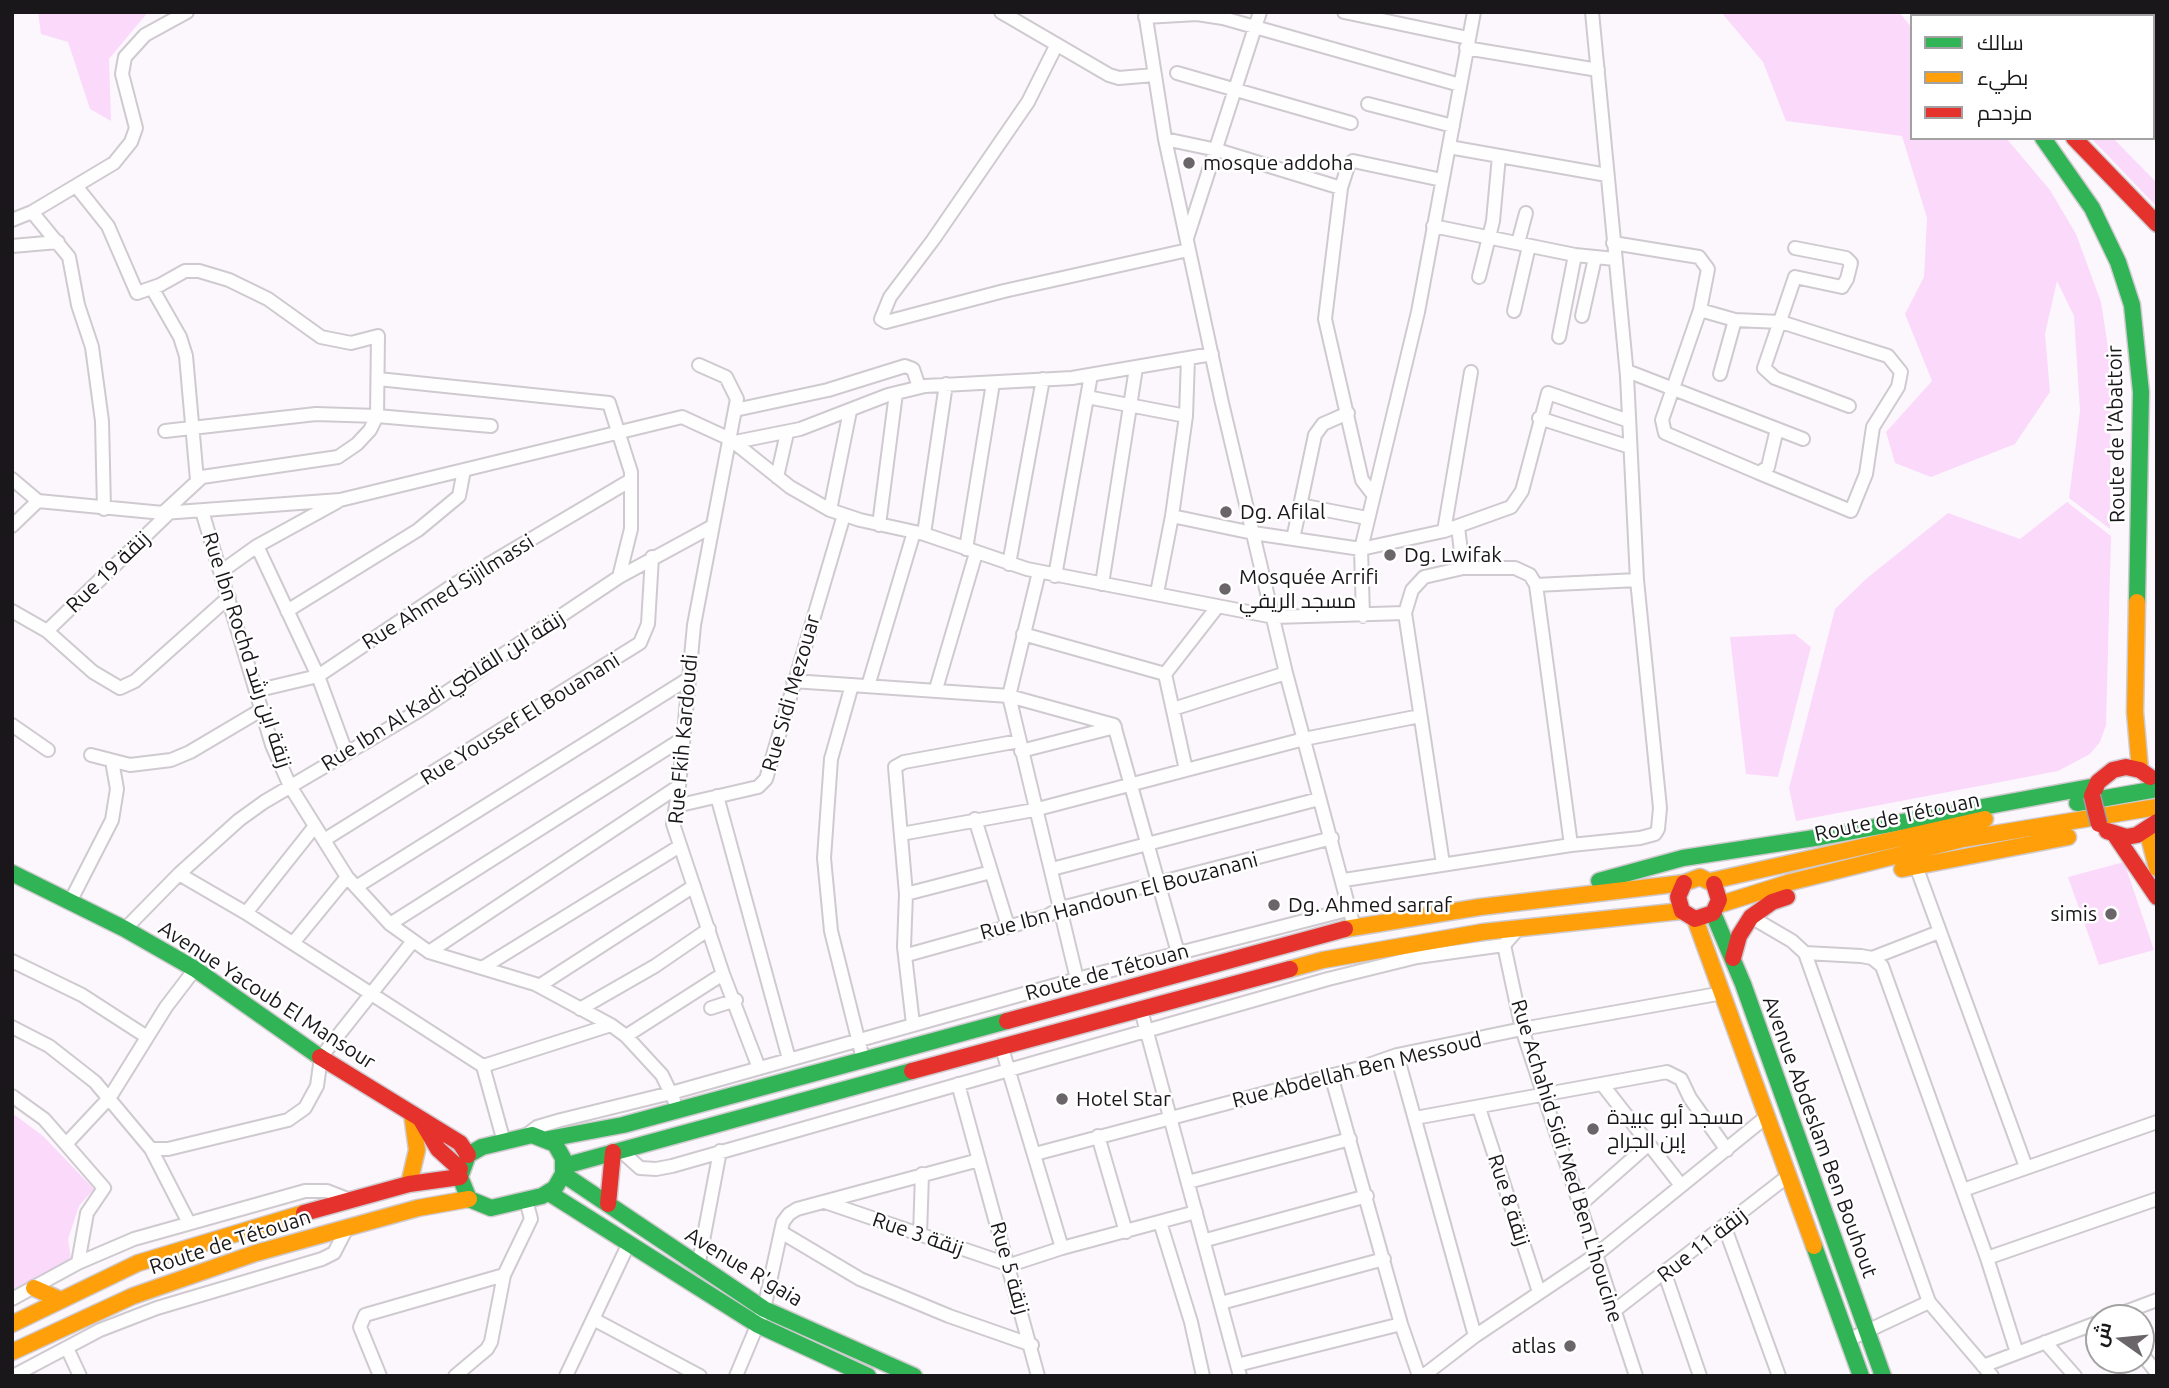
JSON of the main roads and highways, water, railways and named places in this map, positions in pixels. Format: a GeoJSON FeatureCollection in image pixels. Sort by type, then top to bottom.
{"type":"FeatureCollection","features":[{"type":"Feature","properties":{"kind":"main road","name":"Route de l’Abattoir"},"geometry":{"type":"LineString","coordinates":[[2044,140],[2092,208],[2118,262],[2132,305],[2141,392],[2135,712],[2127,746],[2113,770]]}},
{"type":"Feature","properties":{"kind":"main road"},"geometry":{"type":"LineString","coordinates":[[2076,140],[2157,224]]}},
{"type":"Feature","properties":{"kind":"main road","name":"Route de l’Abattoir"},"geometry":{"type":"LineString","coordinates":[[2135,712],[2153,780]]}},
{"type":"Feature","properties":{"kind":"main road"},"geometry":{"type":"LineString","coordinates":[[2153,780],[2126,767],[2113,770],[2094,791],[2092,806],[2157,897]]}},
{"type":"Feature","properties":{"kind":"main road","name":"Route de Tétouan"},"geometry":{"type":"LineString","coordinates":[[12,1324],[138,1263],[463,1167],[482,1147],[524,1137],[548,1139],[623,1125],[1354,926],[1684,883],[1694,877],[1711,881],[2153,780]]}},
{"type":"Feature","properties":{"kind":"main road"},"geometry":{"type":"LineString","coordinates":[[1507,904],[1683,858],[2094,791]]}},
{"type":"Feature","properties":{"kind":"main road","name":"Route de Tétouan"},"geometry":{"type":"LineString","coordinates":[[564,1170],[617,1151],[1323,960],[1519,928],[1689,915],[1716,909],[1791,882],[1963,839],[2157,807]]}},
{"type":"Feature","properties":{"kind":"main road"},"geometry":{"type":"LineString","coordinates":[[1733,958],[1739,936],[1751,917],[1772,902],[1833,883],[2106,829],[2137,835],[2152,826],[2157,868]]}},
{"type":"Feature","properties":{"kind":"main road"},"geometry":{"type":"LineString","coordinates":[[1762,846],[1832,852]]}},
{"type":"Feature","properties":{"kind":"main road","name":"Avenue Yacoub El Mansour"},"geometry":{"type":"LineString","coordinates":[[13,875],[125,929],[195,969],[321,1057],[460,1143],[463,1167]]}},
{"type":"Feature","properties":{"kind":"main road"},"geometry":{"type":"LineString","coordinates":[[1711,881],[1719,894],[1716,909]]}},
{"type":"Feature","properties":{"kind":"main road"},"geometry":{"type":"LineString","coordinates":[[1791,882],[1833,883]]}},
{"type":"Feature","properties":{"kind":"main road"},"geometry":{"type":"LineString","coordinates":[[1684,883],[1678,897],[1689,915]]}},
{"type":"Feature","properties":{"kind":"main road","name":"Avenue Abdeslam Ben Bouhout"},"geometry":{"type":"LineString","coordinates":[[1716,909],[1883,1376]]}},
{"type":"Feature","properties":{"kind":"main road","name":"Avenue Abdeslam Ben Bouhout"},"geometry":{"type":"LineString","coordinates":[[1689,915],[1723,993],[1861,1376]]}},
{"type":"Feature","properties":{"kind":"main road"},"geometry":{"type":"LineString","coordinates":[[409,1184],[417,1150],[416,1117]]}},
{"type":"Feature","properties":{"kind":"main road"},"geometry":{"type":"LineString","coordinates":[[548,1139],[559,1150],[564,1170],[549,1193]]}},
{"type":"Feature","properties":{"kind":"main road"},"geometry":{"type":"LineString","coordinates":[[608,1204],[617,1151]]}},
{"type":"Feature","properties":{"kind":"main road"},"geometry":{"type":"LineString","coordinates":[[463,1167],[469,1199]]}},
{"type":"Feature","properties":{"kind":"main road","name":"Avenue R'gaia"},"geometry":{"type":"LineString","coordinates":[[564,1170],[698,1267],[764,1309],[914,1376]]}},
{"type":"Feature","properties":{"kind":"main road","name":"Route de Tétouan"},"geometry":{"type":"LineString","coordinates":[[12,1352],[132,1296],[256,1253],[418,1208],[469,1199],[491,1208],[549,1193]]}},
{"type":"Feature","properties":{"kind":"main road","name":"Avenue R'gaia"},"geometry":{"type":"LineString","coordinates":[[549,1193],[758,1325],[868,1376]]}},
{"type":"Feature","properties":{"kind":"main road"},"geometry":{"type":"LineString","coordinates":[[34,1288],[61,1300]]}},
{"type":"Feature","properties":{"kind":"place","name":"mosque addoha"},"geometry":{"type":"Point","coordinates":[1189,163]}},
{"type":"Feature","properties":{"kind":"place","name":"Dg. Afilal"},"geometry":{"type":"Point","coordinates":[1226,512]}},
{"type":"Feature","properties":{"kind":"place","name":"Dg. Lwifak"},"geometry":{"type":"Point","coordinates":[1390,555]}},
{"type":"Feature","properties":{"kind":"place","name":"Mosquée Arrifi مسجد الريفي"},"geometry":{"type":"Point","coordinates":[1225,589]}},
{"type":"Feature","properties":{"kind":"place","name":"Dg. Ahmed sarraf"},"geometry":{"type":"Point","coordinates":[1274,905]}},
{"type":"Feature","properties":{"kind":"place","name":"simis"},"geometry":{"type":"Point","coordinates":[2111,914]}},
{"type":"Feature","properties":{"kind":"place","name":"Hotel Star"},"geometry":{"type":"Point","coordinates":[1062,1099]}},
{"type":"Feature","properties":{"kind":"place","name":"مسجد أبو عبيدة إبن الجراح"},"geometry":{"type":"Point","coordinates":[1593,1129]}},
{"type":"Feature","properties":{"kind":"place","name":"atlas"},"geometry":{"type":"Point","coordinates":[1570,1346]}}]}
